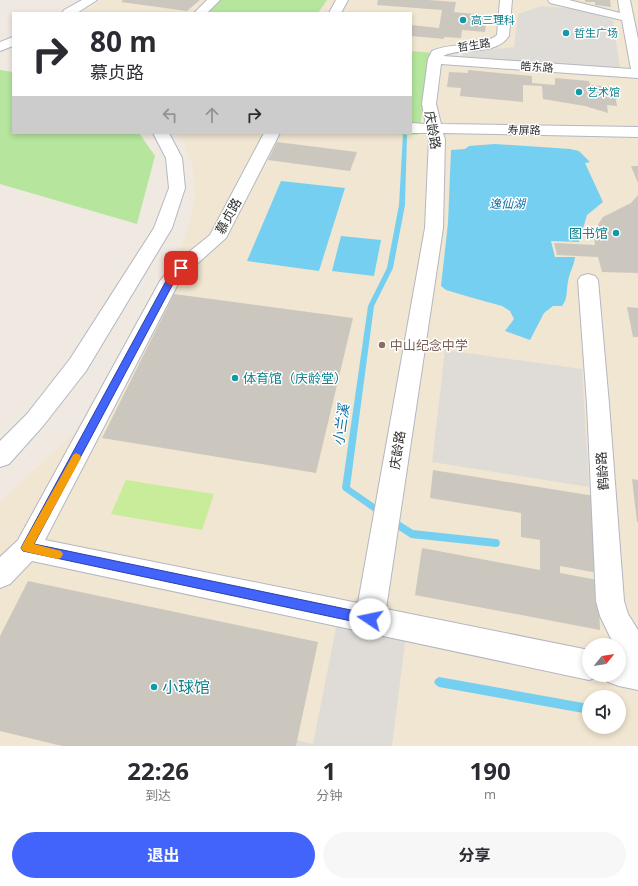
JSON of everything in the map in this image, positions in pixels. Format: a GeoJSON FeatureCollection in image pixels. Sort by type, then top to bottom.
{"type":"FeatureCollection","features":[{"type":"Feature","properties":{"kind":"street"},"geometry":{"type":"LineString","coordinates":[[70,12],[90,0]]}},
{"type":"Feature","properties":{"kind":"street"},"geometry":{"type":"LineString","coordinates":[[201,12],[214,0]]}},
{"type":"Feature","properties":{"kind":"street"},"geometry":{"type":"LineString","coordinates":[[336,12],[342,0]]}},
{"type":"Feature","properties":{"kind":"street","name":"哲生路"},"geometry":{"type":"LineString","coordinates":[[435,60],[437,54],[443,51],[488,44],[500,40],[504,36],[506,0]]}},
{"type":"Feature","properties":{"kind":"street"},"geometry":{"type":"LineString","coordinates":[[549,0],[558,0]]}},
{"type":"Feature","properties":{"kind":"street"},"geometry":{"type":"LineString","coordinates":[[554,0],[627,18]]}},
{"type":"Feature","properties":{"kind":"street"},"geometry":{"type":"LineString","coordinates":[[624,0],[638,73]]}},
{"type":"Feature","properties":{"kind":"street"},"geometry":{"type":"LineString","coordinates":[[0,47],[12,41]]}},
{"type":"Feature","properties":{"kind":"street","name":"皓东路"},"geometry":{"type":"LineString","coordinates":[[435,60],[638,73]]}},
{"type":"Feature","properties":{"kind":"street","name":"庆龄路"},"geometry":{"type":"LineString","coordinates":[[370,619],[434,228],[438,154],[435,128],[429,104],[435,60]]}},
{"type":"Feature","properties":{"kind":"street","name":"寿屏路"},"geometry":{"type":"LineString","coordinates":[[412,128],[638,132]]}},
{"type":"Feature","properties":{"kind":"street"},"geometry":{"type":"LineString","coordinates":[[0,457],[35,420],[78,365],[163,228],[177,188],[174,158],[162,134]]}},
{"type":"Feature","properties":{"kind":"street","name":"慕贞路"},"geometry":{"type":"LineString","coordinates":[[0,575],[27,548],[170,281],[181,268],[217,238],[271,134]]}},
{"type":"Feature","properties":{"kind":"street","name":"鹤龄路"},"geometry":{"type":"LineString","coordinates":[[588,280],[610,601],[613,616],[622,634],[638,653]]}},
{"type":"Feature","properties":{"kind":"street"},"geometry":{"type":"LineString","coordinates":[[27,548],[582,664]]}},
{"type":"Feature","properties":{"kind":"street"},"geometry":{"type":"LineString","coordinates":[[626,672],[638,675]]}},
{"type":"Feature","properties":{"kind":"shaded area","name":"中山纪念中学"},"geometry":{"type":"Polygon","coordinates":[[[103,0],[638,0],[638,746],[0,746],[0,502],[76,431],[176,259],[190,223],[195,195],[193,167],[184,144],[176,134],[412,134],[412,12],[82,12],[103,0]]]}},
{"type":"Feature","properties":{"kind":"shaded area","name":"哲生广场"},"geometry":{"type":"Polygon","coordinates":[[[541,6],[577,9],[613,20],[620,68],[462,58],[463,52],[514,47],[518,14],[541,6]]]}},
{"type":"Feature","properties":{"kind":"shaded area"},"geometry":{"type":"Polygon","coordinates":[[[445,350],[582,369],[589,487],[432,462],[445,350]]]}},
{"type":"Feature","properties":{"kind":"shaded area"},"geometry":{"type":"Polygon","coordinates":[[[339,613],[407,627],[392,746],[296,746],[297,740],[313,744],[339,613]]]}},
{"type":"Feature","properties":{"kind":"green space"},"geometry":{"type":"Polygon","coordinates":[[[211,0],[327,0],[319,12],[193,12],[211,0]]]}},
{"type":"Feature","properties":{"kind":"green space"},"geometry":{"type":"Polygon","coordinates":[[[412,51],[434,53],[418,135],[396,134],[412,134],[412,51]]]}},
{"type":"Feature","properties":{"kind":"green space"},"geometry":{"type":"Polygon","coordinates":[[[0,70],[12,72],[12,134],[140,134],[155,156],[137,224],[0,184],[0,70]]]}},
{"type":"Feature","properties":{"kind":"green space"},"geometry":{"type":"Polygon","coordinates":[[[126,480],[214,494],[202,530],[111,514],[126,480]]]}},
{"type":"Feature","properties":{"kind":"water","name":"逸仙湖"},"geometry":{"type":"Polygon","coordinates":[[[495,144],[570,149],[579,151],[590,162],[585,163],[603,202],[587,215],[579,242],[551,241],[555,257],[575,257],[564,303],[562,306],[553,306],[544,313],[530,340],[505,331],[514,319],[510,311],[502,306],[446,290],[441,286],[448,223],[451,150],[465,149],[469,146],[495,144]]]}},
{"type":"Feature","properties":{"kind":"water"},"geometry":{"type":"Polygon","coordinates":[[[281,181],[345,188],[319,271],[247,261],[281,181]]]}},
{"type":"Feature","properties":{"kind":"water"},"geometry":{"type":"Polygon","coordinates":[[[341,236],[381,240],[374,276],[332,271],[341,236]]]}},
{"type":"Feature","properties":{"kind":"building"},"geometry":{"type":"Polygon","coordinates":[[[123,0],[200,0],[187,11],[121,2],[123,0]]]}},
{"type":"Feature","properties":{"kind":"building","name":"高三理科"},"geometry":{"type":"Polygon","coordinates":[[[378,0],[428,0],[456,2],[454,12],[487,15],[485,32],[462,30],[461,38],[444,37],[444,39],[412,36],[412,25],[439,28],[442,10],[377,5],[378,0]]]}},
{"type":"Feature","properties":{"kind":"building"},"geometry":{"type":"Polygon","coordinates":[[[585,0],[610,0],[611,7],[595,5],[595,2],[585,2],[585,0]]]}},
{"type":"Feature","properties":{"kind":"building","name":"艺术馆"},"geometry":{"type":"Polygon","coordinates":[[[468,70],[532,76],[532,83],[555,85],[555,78],[589,81],[590,85],[614,87],[617,106],[607,105],[608,113],[585,106],[543,99],[542,86],[523,85],[523,102],[460,96],[461,88],[447,87],[449,72],[468,73],[468,70]]]}},
{"type":"Feature","properties":{"kind":"building"},"geometry":{"type":"Polygon","coordinates":[[[277,142],[357,152],[350,171],[268,160],[277,142]]]}},
{"type":"Feature","properties":{"kind":"building"},"geometry":{"type":"Polygon","coordinates":[[[631,166],[638,166],[638,183],[631,166]]]}},
{"type":"Feature","properties":{"kind":"building","name":"图书馆"},"geometry":{"type":"Polygon","coordinates":[[[638,195],[638,273],[602,272],[598,257],[557,255],[554,243],[595,245],[595,229],[603,217],[631,203],[638,195]]]}},
{"type":"Feature","properties":{"kind":"building","name":"体育馆（庆龄堂）"},"geometry":{"type":"Polygon","coordinates":[[[174,294],[353,318],[316,473],[102,438],[174,294]]]}},
{"type":"Feature","properties":{"kind":"building"},"geometry":{"type":"Polygon","coordinates":[[[627,307],[638,308],[638,337],[633,337],[627,307]]]}},
{"type":"Feature","properties":{"kind":"building"},"geometry":{"type":"Polygon","coordinates":[[[433,470],[594,496],[598,573],[560,566],[560,573],[598,580],[600,630],[415,595],[422,548],[540,570],[540,540],[521,537],[521,513],[430,498],[433,470]]]}},
{"type":"Feature","properties":{"kind":"building"},"geometry":{"type":"Polygon","coordinates":[[[632,479],[638,480],[638,522],[637,522],[632,479]]]}},
{"type":"Feature","properties":{"kind":"building","name":"小球馆"},"geometry":{"type":"Polygon","coordinates":[[[28,581],[318,642],[296,746],[62,746],[0,731],[0,636],[28,581]]]}},
{"type":"Feature","properties":{"kind":"waterway","name":"小兰溪"},"geometry":{"type":"LineString","coordinates":[[383,514],[346,488],[371,306],[390,268],[402,205],[405,135]]}},
{"type":"Feature","properties":{"kind":"waterway","name":"小兰溪"},"geometry":{"type":"LineString","coordinates":[[391,520],[411,534],[496,543]]}},
{"type":"Feature","properties":{"kind":"waterway"},"geometry":{"type":"LineString","coordinates":[[439,682],[582,708]]}},
{"type":"Feature","properties":{"kind":"slow traffic"},"geometry":{"type":"LineString","coordinates":[[57,554],[27,548],[76,458]]}},
{"type":"Feature","properties":{"kind":"place","name":"高三理科"},"geometry":{"type":"Point","coordinates":[463,20]}},
{"type":"Feature","properties":{"kind":"place","name":"哲生广场"},"geometry":{"type":"Point","coordinates":[566,33]}},
{"type":"Feature","properties":{"kind":"place","name":"艺术馆"},"geometry":{"type":"Point","coordinates":[579,92]}},
{"type":"Feature","properties":{"kind":"place","name":"图书馆"},"geometry":{"type":"Point","coordinates":[616,233]}},
{"type":"Feature","properties":{"kind":"place","name":"中山纪念中学"},"geometry":{"type":"Point","coordinates":[382,345]}},
{"type":"Feature","properties":{"kind":"place","name":"体育馆（庆龄堂）"},"geometry":{"type":"Point","coordinates":[235,378]}},
{"type":"Feature","properties":{"kind":"place","name":"小球馆"},"geometry":{"type":"Point","coordinates":[154,687]}},
{"type":"Feature","properties":{"kind":"route"},"geometry":{"type":"LineString","coordinates":[[181,268],[170,281],[27,548],[370,619]]}}]}
